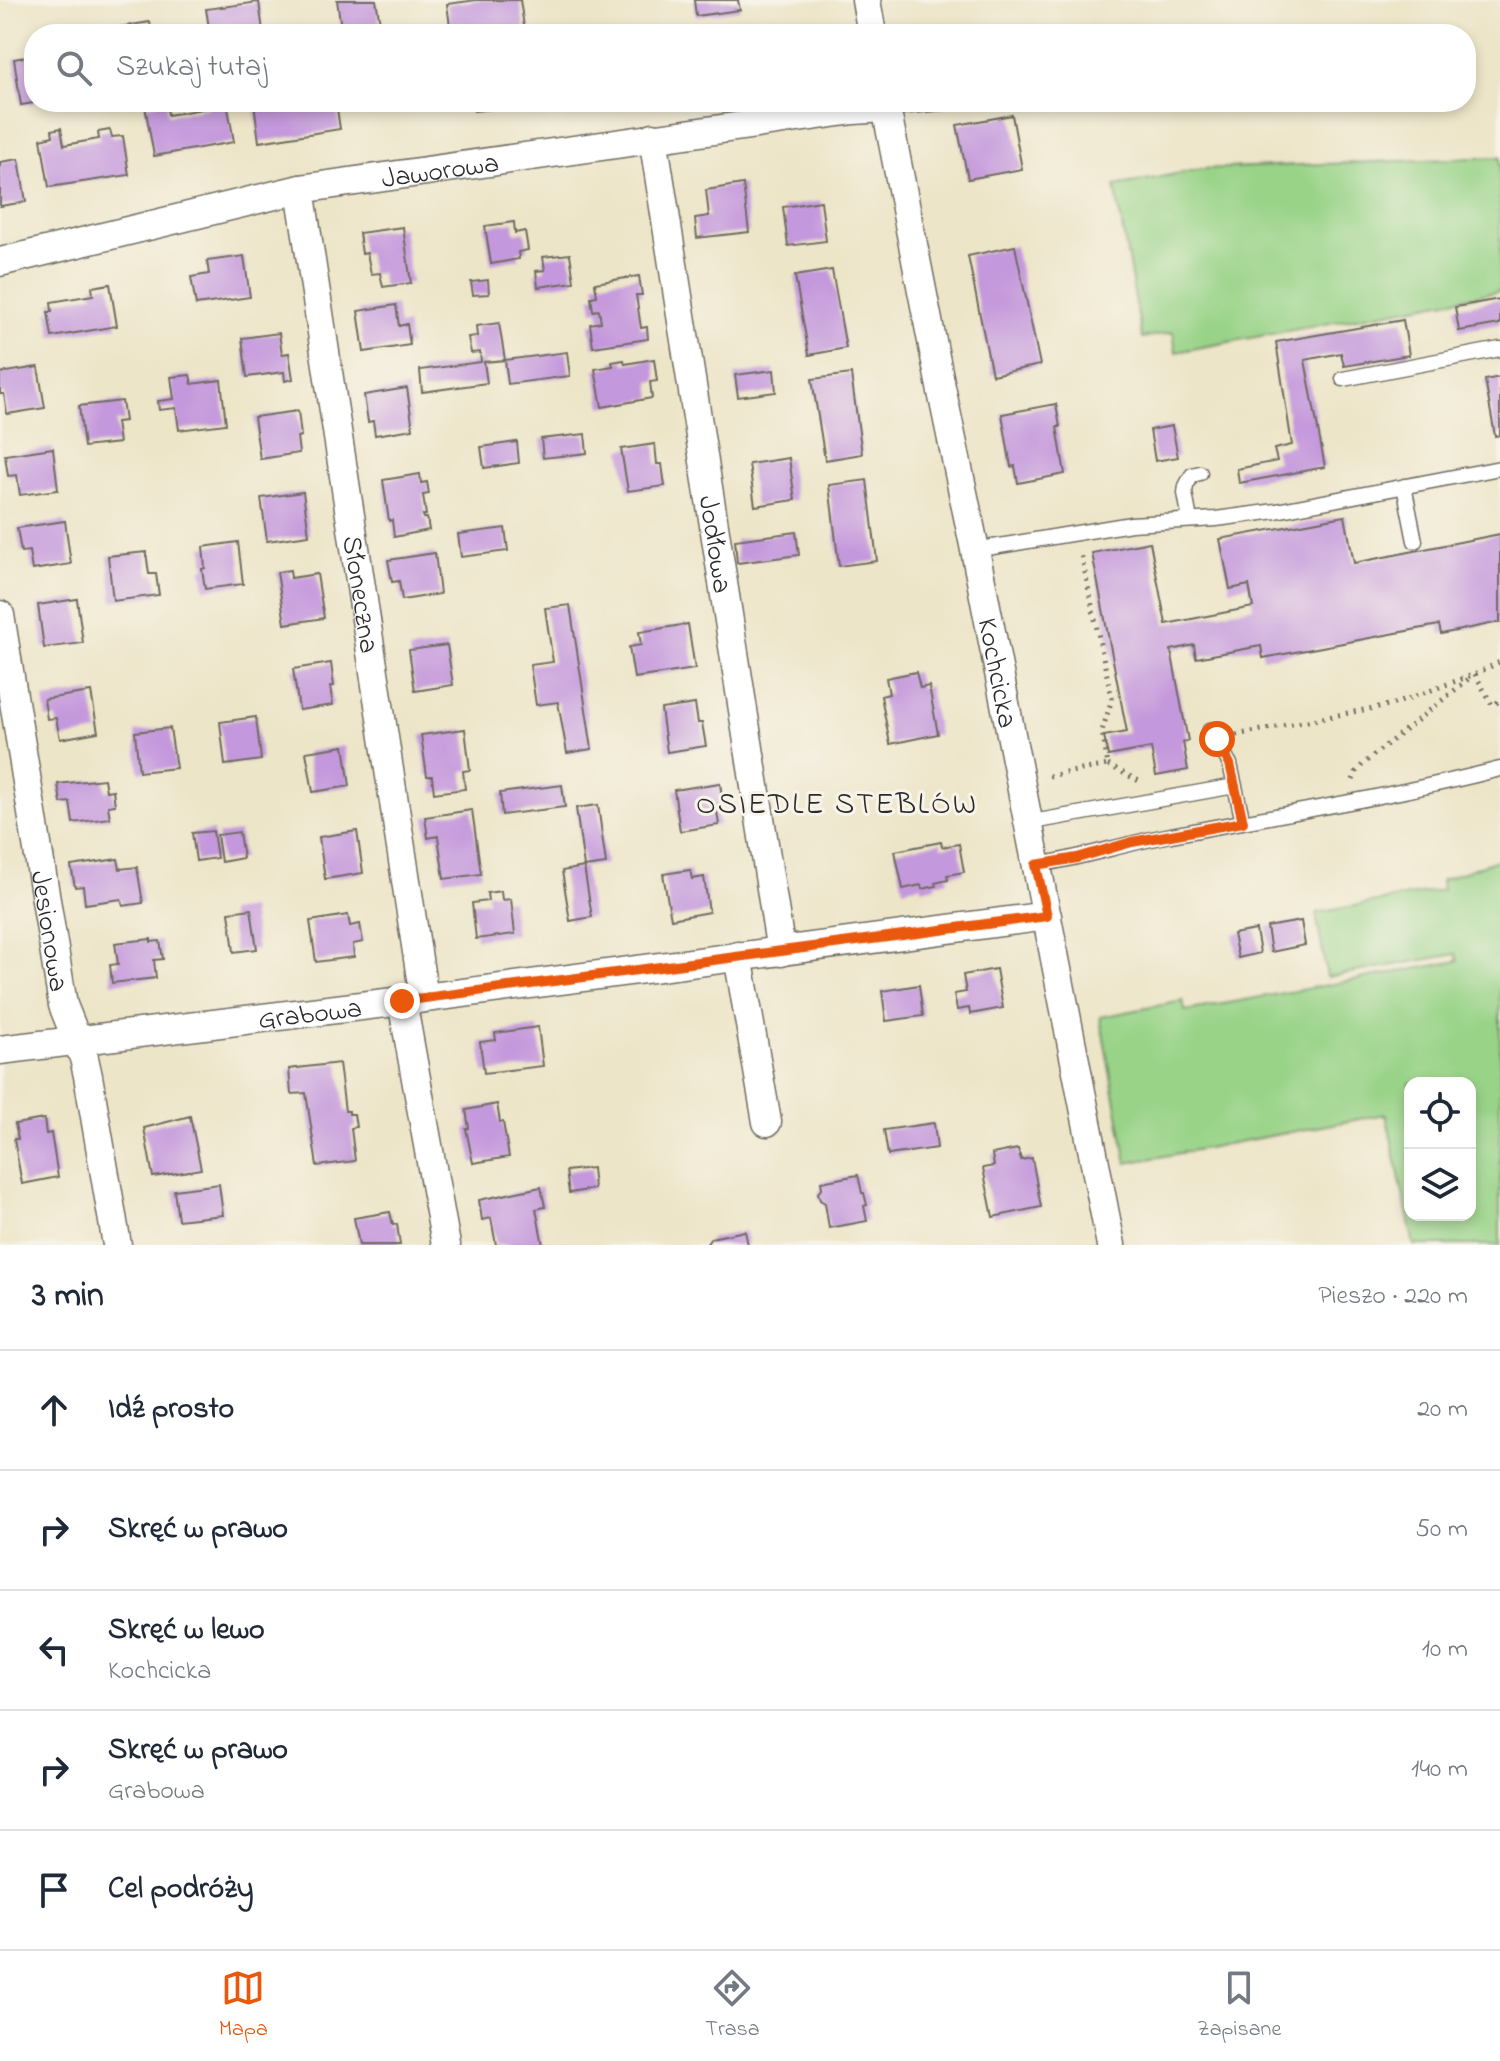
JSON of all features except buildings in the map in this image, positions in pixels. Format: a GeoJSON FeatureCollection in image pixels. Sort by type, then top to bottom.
{"type":"FeatureCollection","features":[{"type":"Feature","properties":{"kind":"street"},"geometry":{"type":"LineString","coordinates":[[866,0],[870,24]]}},
{"type":"Feature","properties":{"kind":"street","name":"Jaworowa"},"geometry":{"type":"LineString","coordinates":[[0,262],[300,189],[835,112]]}},
{"type":"Feature","properties":{"kind":"street","name":"Kochcicka"},"geometry":{"type":"LineString","coordinates":[[887,112],[1111,1245]]}},
{"type":"Feature","properties":{"kind":"street","name":"Jodłowa"},"geometry":{"type":"LineString","coordinates":[[653,137],[781,952]]}},
{"type":"Feature","properties":{"kind":"street","name":"Słoneczna"},"geometry":{"type":"LineString","coordinates":[[300,189],[446,1245]]}},
{"type":"Feature","properties":{"kind":"street","name":"Jesionowa"},"geometry":{"type":"LineString","coordinates":[[0,615],[63,1005],[84,1058],[117,1245]]}},
{"type":"Feature","properties":{"kind":"street","name":"Grabowa"},"geometry":{"type":"LineString","coordinates":[[0,1050],[413,1000],[1047,916]]}},
{"type":"Feature","properties":{"kind":"street"},"geometry":{"type":"LineString","coordinates":[[738,956],[767,1122]]}},
{"type":"Feature","properties":{"kind":"lane"},"geometry":{"type":"LineString","coordinates":[[1343,379],[1500,349]]}},
{"type":"Feature","properties":{"kind":"lane"},"geometry":{"type":"LineString","coordinates":[[975,550],[1131,524],[1236,517],[1276,511],[1500,468]]}},
{"type":"Feature","properties":{"kind":"lane"},"geometry":{"type":"LineString","coordinates":[[1190,520],[1186,486],[1192,475],[1200,473]]}},
{"type":"Feature","properties":{"kind":"lane"},"geometry":{"type":"LineString","coordinates":[[1404,486],[1415,541]]}},
{"type":"Feature","properties":{"kind":"lane"},"geometry":{"type":"LineString","coordinates":[[1213,734],[1230,764],[1243,822]]}},
{"type":"Feature","properties":{"kind":"lane"},"geometry":{"type":"LineString","coordinates":[[1036,865],[1077,858],[1132,842],[1351,802],[1500,769]]}},
{"type":"Feature","properties":{"kind":"lane"},"geometry":{"type":"LineString","coordinates":[[1027,823],[1235,786]]}},
{"type":"Feature","properties":{"kind":"path"},"geometry":{"type":"LineString","coordinates":[[1019,781],[1108,765],[1102,731],[1112,699],[1076,533]]}},
{"type":"Feature","properties":{"kind":"path"},"geometry":{"type":"LineString","coordinates":[[1213,734],[1394,704],[1500,662]]}},
{"type":"Feature","properties":{"kind":"path"},"geometry":{"type":"LineString","coordinates":[[1475,674],[1492,705],[1500,701]]}},
{"type":"Feature","properties":{"kind":"path"},"geometry":{"type":"LineString","coordinates":[[1351,802],[1356,772],[1364,763],[1475,674]]}},
{"type":"Feature","properties":{"kind":"green space"},"geometry":{"type":"Polygon","coordinates":[[[1500,157],[1500,291],[1176,352],[1173,332],[1142,338],[1115,186],[1201,169],[1500,157]]]}},
{"type":"Feature","properties":{"kind":"green space"},"geometry":{"type":"Polygon","coordinates":[[[1500,859],[1500,1245],[1414,1245],[1409,1221],[1476,1221],[1476,1077],[1404,1077],[1404,1198],[1386,1114],[1127,1163],[1100,1017],[1183,1001],[1185,1011],[1458,961],[1456,954],[1327,977],[1316,913],[1442,890],[1441,880],[1500,859]]]}},
{"type":"Feature","properties":{"kind":"district","name":"OSIEDLE STEBLÓW"},"geometry":{"type":"Point","coordinates":[837,803]}},
{"type":"Feature","properties":{"kind":"route"},"geometry":{"type":"LineString","coordinates":[[402,1001],[1047,916],[1036,865],[1077,858],[1132,842],[1243,822],[1230,764],[1217,739]]}}]}
